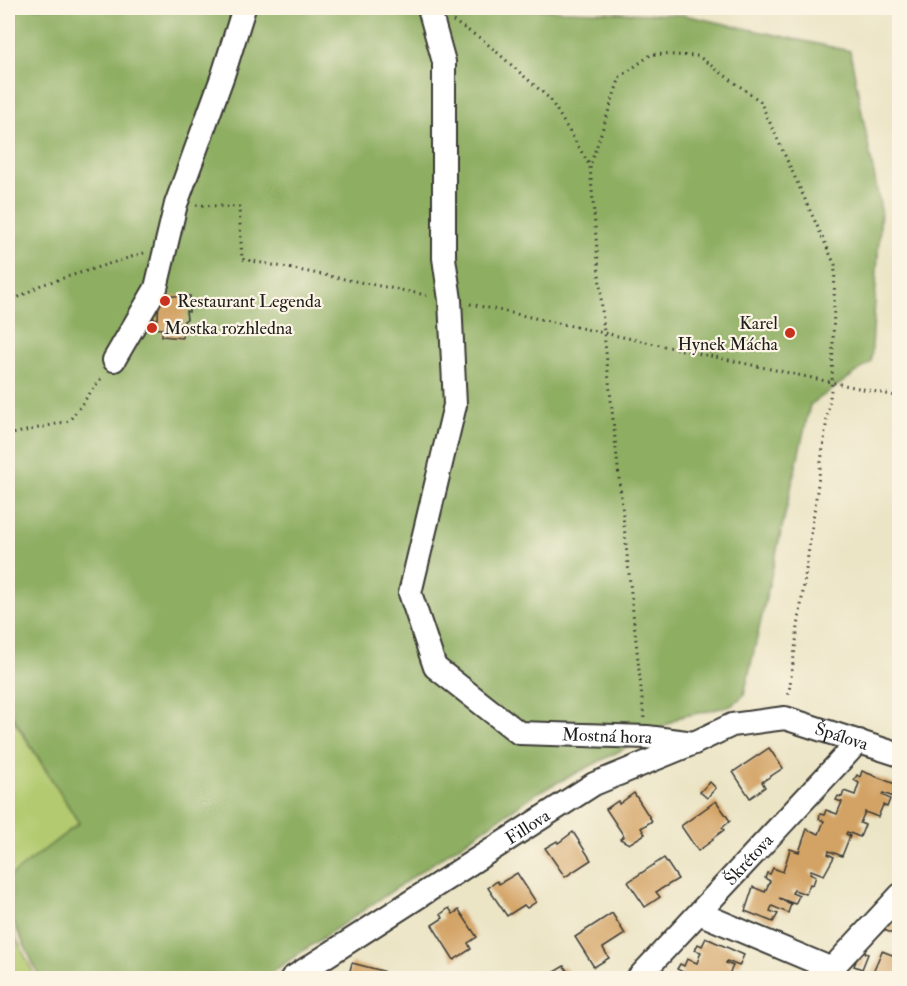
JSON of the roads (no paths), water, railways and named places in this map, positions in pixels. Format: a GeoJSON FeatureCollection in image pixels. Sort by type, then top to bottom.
{"type":"FeatureCollection","features":[{"type":"Feature","properties":{"kind":"street"},"geometry":{"type":"LineString","coordinates":[[114,360],[156,288],[176,204],[223,75],[244,8]]}},
{"type":"Feature","properties":{"kind":"street","name":"Mostná hora"},"geometry":{"type":"LineString","coordinates":[[429,9],[444,62],[444,258],[450,300],[455,405],[410,593],[435,667],[519,734],[646,737],[694,743]]}},
{"type":"Feature","properties":{"kind":"street","name":"Špálova"},"geometry":{"type":"LineString","coordinates":[[785,718],[900,756]]}},
{"type":"Feature","properties":{"kind":"street","name":"Fillova"},"geometry":{"type":"LineString","coordinates":[[292,978],[594,784],[732,725],[785,718]]}},
{"type":"Feature","properties":{"kind":"street","name":"Škrétova"},"geometry":{"type":"LineString","coordinates":[[638,978],[859,741]]}},
{"type":"Feature","properties":{"kind":"street"},"geometry":{"type":"LineString","coordinates":[[699,913],[827,974],[900,895]]}},
{"type":"Feature","properties":{"kind":"place","name":"Restaurant Legenda"},"geometry":{"type":"Point","coordinates":[165,301]}},
{"type":"Feature","properties":{"kind":"place","name":"Mostka rozhledna"},"geometry":{"type":"Point","coordinates":[152,328]}},
{"type":"Feature","properties":{"kind":"place","name":"Karel Hynek Mácha"},"geometry":{"type":"Point","coordinates":[790,333]}}]}
